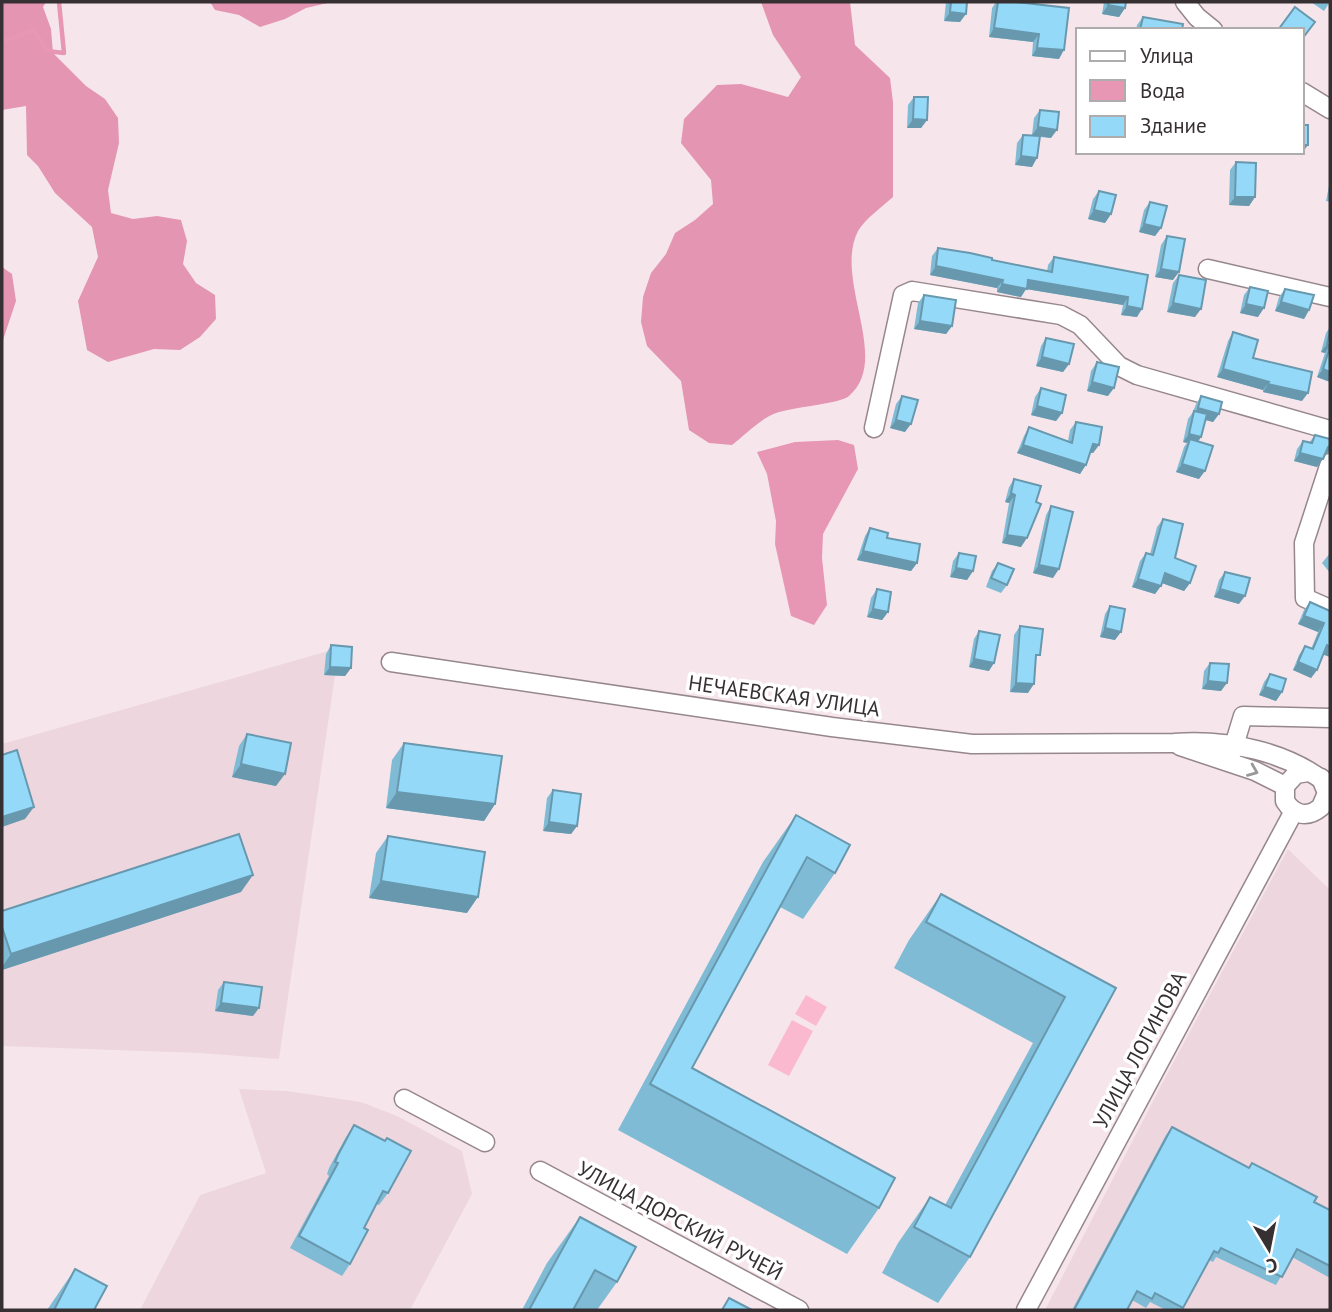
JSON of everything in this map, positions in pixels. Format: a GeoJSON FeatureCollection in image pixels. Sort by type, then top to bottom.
{"type":"FeatureCollection","features":[{"type":"Feature","properties":{"kind":"street"},"geometry":{"type":"LineString","coordinates":[[1185,2],[1211,28]]}},
{"type":"Feature","properties":{"kind":"street"},"geometry":{"type":"LineString","coordinates":[[1304,93],[1330,108]]}},
{"type":"Feature","properties":{"kind":"street"},"geometry":{"type":"LineString","coordinates":[[1208,268],[1330,297]]}},
{"type":"Feature","properties":{"kind":"street"},"geometry":{"type":"LineString","coordinates":[[874,428],[903,295],[912,291],[1061,315],[1080,324],[1119,366],[1136,375],[1330,430]]}},
{"type":"Feature","properties":{"kind":"street"},"geometry":{"type":"LineString","coordinates":[[1330,463],[1304,543],[1305,598],[1330,609]]}},
{"type":"Feature","properties":{"kind":"street","name":"НЕЧАЕВСКАЯ УЛИЦА"},"geometry":{"type":"LineString","coordinates":[[391,662],[832,727],[972,744],[1174,744],[1203,741],[1283,759],[1320,779]]}},
{"type":"Feature","properties":{"kind":"street"},"geometry":{"type":"LineString","coordinates":[[1233,748],[1243,716],[1330,718]]}},
{"type":"Feature","properties":{"kind":"street","name":"НЕЧАЕВСКАЯ УЛИЦА"},"geometry":{"type":"LineString","coordinates":[[1174,744],[1255,771],[1285,786]]}},
{"type":"Feature","properties":{"kind":"street"},"geometry":{"type":"LineString","coordinates":[[1296,774],[1320,779],[1327,793],[1326,810],[1307,814],[1294,811],[1285,801],[1285,786],[1296,774]]}},
{"type":"Feature","properties":{"kind":"street","name":"УЛИЦА ЛОГИНОВА"},"geometry":{"type":"LineString","coordinates":[[1026,1310],[1294,811]]}},
{"type":"Feature","properties":{"kind":"street"},"geometry":{"type":"LineString","coordinates":[[404,1099],[485,1142]]}},
{"type":"Feature","properties":{"kind":"street","name":"УЛИЦА ДОРСКИЙ РУЧЕЙ"},"geometry":{"type":"LineString","coordinates":[[540,1171],[799,1310]]}},
{"type":"Feature","properties":{"kind":"shaded area"},"geometry":{"type":"Polygon","coordinates":[[[2,2],[46,2],[43,7],[51,29],[53,53],[86,86],[105,99],[118,118],[119,143],[108,190],[111,213],[133,219],[157,216],[181,220],[187,241],[183,264],[196,283],[215,295],[216,319],[200,337],[180,350],[154,349],[108,362],[87,350],[78,301],[98,257],[92,227],[55,193],[38,166],[27,155],[26,106],[2,110],[2,2]]]}},
{"type":"Feature","properties":{"kind":"shaded area"},"geometry":{"type":"Polygon","coordinates":[[[210,2],[332,2],[306,8],[285,19],[260,27],[239,15],[215,10],[210,2]]]}},
{"type":"Feature","properties":{"kind":"shaded area"},"geometry":{"type":"Polygon","coordinates":[[[761,2],[850,2],[855,45],[890,78],[893,102],[893,197],[861,227],[852,251],[852,272],[864,340],[865,362],[861,380],[844,399],[776,413],[758,423],[732,445],[709,443],[689,430],[681,381],[647,346],[641,322],[643,297],[651,273],[666,254],[675,233],[713,204],[711,180],[681,143],[684,119],[717,85],[741,84],[788,97],[801,77],[773,35],[761,2]]]}},
{"type":"Feature","properties":{"kind":"shaded area"},"geometry":{"type":"Polygon","coordinates":[[[2,267],[12,274],[16,301],[2,343],[2,267]]]}},
{"type":"Feature","properties":{"kind":"shaded area"},"geometry":{"type":"Polygon","coordinates":[[[339,648],[279,1059],[199,1053],[2,1046],[2,744],[339,648]]]}},
{"type":"Feature","properties":{"kind":"shaded area"},"geometry":{"type":"Polygon","coordinates":[[[1288,849],[1330,890],[1330,1310],[1045,1310],[1164,1080],[1288,849]]]}},
{"type":"Feature","properties":{"kind":"shaded area"},"geometry":{"type":"Polygon","coordinates":[[[806,995],[827,1007],[816,1026],[795,1014],[806,995]]]}},
{"type":"Feature","properties":{"kind":"shaded area"},"geometry":{"type":"Polygon","coordinates":[[[792,1020],[813,1031],[789,1076],[768,1065],[792,1020]]]}},
{"type":"Feature","properties":{"kind":"shaded area"},"geometry":{"type":"Polygon","coordinates":[[[239,1089],[287,1091],[361,1102],[397,1116],[462,1151],[472,1194],[410,1310],[140,1310],[200,1195],[266,1173],[239,1089]]]}},
{"type":"Feature","properties":{"kind":"water"},"geometry":{"type":"Polygon","coordinates":[[[838,440],[854,445],[858,469],[823,534],[822,558],[827,605],[814,625],[791,616],[775,544],[776,521],[767,474],[757,452],[795,442],[838,440]]]}},
{"type":"Feature","properties":{"kind":"building"},"geometry":{"type":"Polygon","coordinates":[[[951,2],[967,2],[966,14],[950,12],[951,2]]]}},
{"type":"Feature","properties":{"kind":"building"},"geometry":{"type":"Polygon","coordinates":[[[998,2],[1069,8],[1064,50],[1037,48],[1039,34],[994,28],[998,2]]]}},
{"type":"Feature","properties":{"kind":"building"},"geometry":{"type":"Polygon","coordinates":[[[1109,2],[1126,2],[1125,8],[1108,5],[1109,2]]]}},
{"type":"Feature","properties":{"kind":"building"},"geometry":{"type":"Polygon","coordinates":[[[1295,7],[1315,22],[1304,36],[1304,28],[1279,28],[1295,7]]]}},
{"type":"Feature","properties":{"kind":"building"},"geometry":{"type":"Polygon","coordinates":[[[1143,17],[1183,24],[1182,28],[1140,28],[1143,17]]]}},
{"type":"Feature","properties":{"kind":"building"},"geometry":{"type":"Polygon","coordinates":[[[914,97],[928,97],[927,120],[913,119],[914,97]]]}},
{"type":"Feature","properties":{"kind":"building"},"geometry":{"type":"Polygon","coordinates":[[[1040,110],[1059,112],[1057,130],[1038,127],[1040,110]]]}},
{"type":"Feature","properties":{"kind":"building"},"geometry":{"type":"Polygon","coordinates":[[[1304,125],[1308,125],[1308,145],[1304,145],[1304,125]]]}},
{"type":"Feature","properties":{"kind":"building"},"geometry":{"type":"Polygon","coordinates":[[[1023,135],[1040,136],[1037,158],[1021,156],[1023,135]]]}},
{"type":"Feature","properties":{"kind":"building"},"geometry":{"type":"Polygon","coordinates":[[[1236,162],[1256,163],[1255,197],[1235,197],[1236,162]]]}},
{"type":"Feature","properties":{"kind":"building"},"geometry":{"type":"Polygon","coordinates":[[[1099,191],[1116,195],[1111,214],[1094,210],[1099,191]]]}},
{"type":"Feature","properties":{"kind":"building"},"geometry":{"type":"Polygon","coordinates":[[[1150,202],[1167,206],[1161,228],[1144,224],[1150,202]]]}},
{"type":"Feature","properties":{"kind":"building"},"geometry":{"type":"Polygon","coordinates":[[[1167,236],[1185,239],[1179,272],[1161,269],[1167,236]]]}},
{"type":"Feature","properties":{"kind":"building"},"geometry":{"type":"Polygon","coordinates":[[[938,248],[1052,272],[1054,257],[1148,275],[1142,309],[1127,306],[1128,297],[1028,280],[1027,289],[1002,284],[1003,280],[936,266],[938,248]]]}},
{"type":"Feature","properties":{"kind":"building"},"geometry":{"type":"Polygon","coordinates":[[[1179,275],[1206,280],[1201,309],[1173,303],[1179,275]]]}},
{"type":"Feature","properties":{"kind":"building"},"geometry":{"type":"Polygon","coordinates":[[[1250,287],[1268,291],[1264,308],[1246,304],[1250,287]]]}},
{"type":"Feature","properties":{"kind":"building"},"geometry":{"type":"Polygon","coordinates":[[[1285,289],[1314,295],[1309,310],[1281,302],[1285,289]]]}},
{"type":"Feature","properties":{"kind":"building"},"geometry":{"type":"Polygon","coordinates":[[[924,295],[956,300],[952,326],[920,321],[924,295]]]}},
{"type":"Feature","properties":{"kind":"building"},"geometry":{"type":"Polygon","coordinates":[[[1233,332],[1258,340],[1253,358],[1312,372],[1308,393],[1268,384],[1269,382],[1223,369],[1233,332]]]}},
{"type":"Feature","properties":{"kind":"building"},"geometry":{"type":"Polygon","coordinates":[[[1046,338],[1074,344],[1069,364],[1042,357],[1046,338]]]}},
{"type":"Feature","properties":{"kind":"building"},"geometry":{"type":"Polygon","coordinates":[[[1330,347],[1330,372],[1323,369],[1330,347]]]}},
{"type":"Feature","properties":{"kind":"building"},"geometry":{"type":"Polygon","coordinates":[[[1097,362],[1119,367],[1114,388],[1092,382],[1097,362]]]}},
{"type":"Feature","properties":{"kind":"building"},"geometry":{"type":"Polygon","coordinates":[[[1041,388],[1066,395],[1062,413],[1037,406],[1041,388]]]}},
{"type":"Feature","properties":{"kind":"building"},"geometry":{"type":"Polygon","coordinates":[[[902,396],[918,400],[911,424],[896,420],[902,396]]]}},
{"type":"Feature","properties":{"kind":"building"},"geometry":{"type":"Polygon","coordinates":[[[1201,396],[1222,402],[1219,414],[1198,408],[1201,396]]]}},
{"type":"Feature","properties":{"kind":"building"},"geometry":{"type":"Polygon","coordinates":[[[1194,411],[1207,414],[1201,437],[1189,434],[1194,411]]]}},
{"type":"Feature","properties":{"kind":"building"},"geometry":{"type":"Polygon","coordinates":[[[1076,422],[1102,427],[1099,445],[1093,444],[1086,465],[1023,445],[1029,427],[1072,443],[1076,422]]]}},
{"type":"Feature","properties":{"kind":"building"},"geometry":{"type":"Polygon","coordinates":[[[1315,435],[1330,439],[1330,446],[1323,459],[1300,453],[1303,441],[1312,443],[1315,435]]]}},
{"type":"Feature","properties":{"kind":"building"},"geometry":{"type":"Polygon","coordinates":[[[1190,439],[1213,446],[1205,471],[1182,464],[1190,439]]]}},
{"type":"Feature","properties":{"kind":"building"},"geometry":{"type":"Polygon","coordinates":[[[1014,479],[1041,486],[1036,502],[1041,504],[1027,538],[1007,535],[1015,495],[1011,493],[1014,479]]]}},
{"type":"Feature","properties":{"kind":"building"},"geometry":{"type":"Polygon","coordinates":[[[1051,506],[1073,512],[1059,569],[1039,565],[1051,506]]]}},
{"type":"Feature","properties":{"kind":"building"},"geometry":{"type":"Polygon","coordinates":[[[1163,519],[1183,524],[1175,558],[1196,566],[1190,583],[1165,573],[1161,586],[1138,579],[1146,553],[1153,555],[1163,519]]]}},
{"type":"Feature","properties":{"kind":"building"},"geometry":{"type":"Polygon","coordinates":[[[870,528],[888,533],[887,538],[920,544],[917,563],[863,551],[870,528]]]}},
{"type":"Feature","properties":{"kind":"building"},"geometry":{"type":"Polygon","coordinates":[[[959,553],[976,556],[973,571],[956,568],[959,553]]]}},
{"type":"Feature","properties":{"kind":"building"},"geometry":{"type":"Polygon","coordinates":[[[998,563],[1014,569],[1007,585],[991,578],[998,563]]]}},
{"type":"Feature","properties":{"kind":"building"},"geometry":{"type":"Polygon","coordinates":[[[1225,572],[1250,578],[1245,596],[1220,589],[1225,572]]]}},
{"type":"Feature","properties":{"kind":"building"},"geometry":{"type":"Polygon","coordinates":[[[877,589],[891,592],[888,612],[873,609],[877,589]]]}},
{"type":"Feature","properties":{"kind":"building"},"geometry":{"type":"Polygon","coordinates":[[[1310,602],[1330,611],[1330,647],[1327,645],[1317,670],[1298,662],[1305,646],[1313,649],[1324,623],[1304,616],[1310,602]]]}},
{"type":"Feature","properties":{"kind":"building"},"geometry":{"type":"Polygon","coordinates":[[[1110,606],[1125,609],[1121,632],[1105,628],[1110,606]]]}},
{"type":"Feature","properties":{"kind":"building"},"geometry":{"type":"Polygon","coordinates":[[[1020,626],[1043,629],[1040,655],[1036,655],[1034,684],[1016,683],[1020,626]]]}},
{"type":"Feature","properties":{"kind":"building"},"geometry":{"type":"Polygon","coordinates":[[[979,631],[1000,635],[994,663],[974,659],[979,631]]]}},
{"type":"Feature","properties":{"kind":"building"},"geometry":{"type":"Polygon","coordinates":[[[331,645],[352,647],[351,668],[330,667],[331,645]]]}},
{"type":"Feature","properties":{"kind":"building"},"geometry":{"type":"Polygon","coordinates":[[[1210,663],[1229,664],[1227,683],[1208,681],[1210,663]]]}},
{"type":"Feature","properties":{"kind":"building"},"geometry":{"type":"Polygon","coordinates":[[[1270,674],[1286,679],[1282,692],[1265,687],[1270,674]]]}},
{"type":"Feature","properties":{"kind":"building"},"geometry":{"type":"Polygon","coordinates":[[[247,734],[291,743],[285,774],[241,764],[247,734]]]}},
{"type":"Feature","properties":{"kind":"building"},"geometry":{"type":"Polygon","coordinates":[[[404,743],[502,756],[495,804],[397,792],[404,743]]]}},
{"type":"Feature","properties":{"kind":"building"},"geometry":{"type":"Polygon","coordinates":[[[17,750],[34,807],[2,817],[2,755],[17,750]]]}},
{"type":"Feature","properties":{"kind":"building"},"geometry":{"type":"Polygon","coordinates":[[[553,790],[581,794],[577,826],[549,822],[553,790]]]}},
{"type":"Feature","properties":{"kind":"building"},"geometry":{"type":"Polygon","coordinates":[[[796,815],[850,845],[835,873],[807,857],[692,1068],[895,1178],[879,1208],[650,1084],[796,815]]]}},
{"type":"Feature","properties":{"kind":"building"},"geometry":{"type":"Polygon","coordinates":[[[239,834],[253,875],[11,954],[2,927],[2,911],[239,834]]]}},
{"type":"Feature","properties":{"kind":"building"},"geometry":{"type":"Polygon","coordinates":[[[388,836],[485,852],[478,897],[381,881],[388,836]]]}},
{"type":"Feature","properties":{"kind":"building"},"geometry":{"type":"Polygon","coordinates":[[[941,894],[1116,988],[970,1257],[914,1227],[930,1197],[951,1208],[1065,997],[926,922],[941,894]]]}},
{"type":"Feature","properties":{"kind":"building"},"geometry":{"type":"Polygon","coordinates":[[[224,982],[262,987],[259,1008],[221,1003],[224,982]]]}},
{"type":"Feature","properties":{"kind":"building"},"geometry":{"type":"Polygon","coordinates":[[[354,1125],[411,1151],[388,1193],[383,1191],[364,1228],[368,1230],[350,1264],[299,1236],[338,1163],[335,1162],[354,1125]]]}},
{"type":"Feature","properties":{"kind":"building"},"geometry":{"type":"Polygon","coordinates":[[[1172,1127],[1249,1168],[1252,1163],[1317,1197],[1314,1202],[1330,1210],[1330,1266],[1297,1249],[1282,1277],[1221,1248],[1218,1253],[1214,1251],[1183,1308],[1155,1293],[1152,1299],[1137,1291],[1127,1310],[1074,1310],[1172,1127]]]}},
{"type":"Feature","properties":{"kind":"building"},"geometry":{"type":"Polygon","coordinates":[[[580,1217],[636,1247],[617,1282],[595,1270],[573,1310],[529,1310],[580,1217]]]}},
{"type":"Feature","properties":{"kind":"building"},"geometry":{"type":"Polygon","coordinates":[[[75,1269],[107,1286],[94,1310],[54,1310],[75,1269]]]}},
{"type":"Feature","properties":{"kind":"building"},"geometry":{"type":"Polygon","coordinates":[[[729,1298],[752,1310],[722,1310],[729,1298]]]}},
{"type":"Feature","properties":{"kind":"waterway"},"geometry":{"type":"LineString","coordinates":[[2,38],[8,40],[34,30],[47,51],[64,53],[59,2]]}}]}
